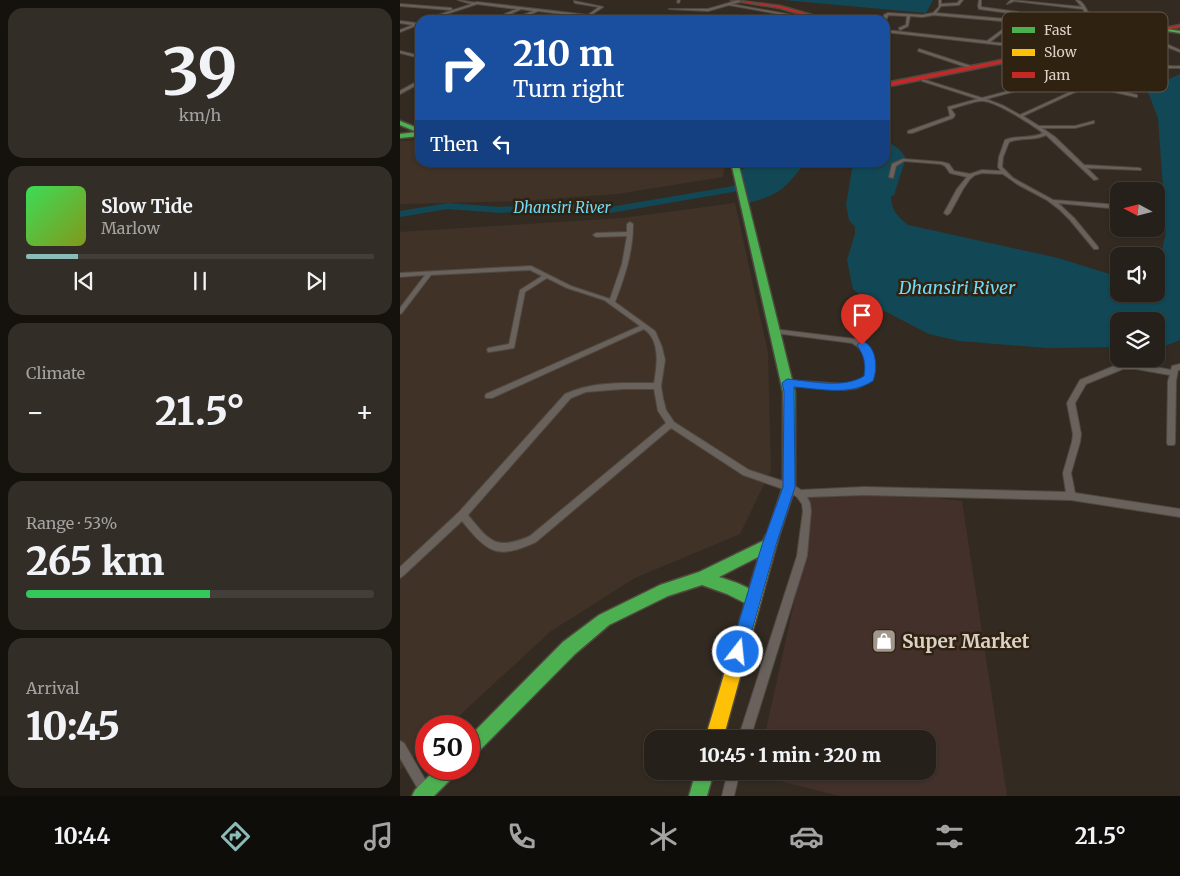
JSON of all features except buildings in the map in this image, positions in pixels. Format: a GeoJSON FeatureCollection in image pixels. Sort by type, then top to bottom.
{"type":"FeatureCollection","features":[{"type":"Feature","properties":{"kind":"main road"},"geometry":{"type":"LineString","coordinates":[[734,2],[780,7],[810,15]]}},
{"type":"Feature","properties":{"kind":"main road"},"geometry":{"type":"LineString","coordinates":[[890,85],[1002,62]]}},
{"type":"Feature","properties":{"kind":"main road"},"geometry":{"type":"LineString","coordinates":[[890,85],[1002,64]]}},
{"type":"Feature","properties":{"kind":"main road"},"geometry":{"type":"LineString","coordinates":[[400,124],[415,132]]}},
{"type":"Feature","properties":{"kind":"main road"},"geometry":{"type":"LineString","coordinates":[[400,137],[415,135]]}},
{"type":"Feature","properties":{"kind":"main road"},"geometry":{"type":"LineString","coordinates":[[717,730],[769,545],[789,487],[790,392],[735,167]]}},
{"type":"Feature","properties":{"kind":"main road"},"geometry":{"type":"LineString","coordinates":[[480,738],[569,648],[604,620],[665,590],[702,578],[769,545]]}},
{"type":"Feature","properties":{"kind":"main road"},"geometry":{"type":"LineString","coordinates":[[702,578],[731,588],[753,600]]}},
{"type":"Feature","properties":{"kind":"main road"},"geometry":{"type":"LineString","coordinates":[[423,794],[438,780]]}},
{"type":"Feature","properties":{"kind":"main road"},"geometry":{"type":"LineString","coordinates":[[698,796],[702,780]]}},
{"type":"Feature","properties":{"kind":"street"},"geometry":{"type":"LineString","coordinates":[[459,0],[580,15]]}},
{"type":"Feature","properties":{"kind":"street"},"geometry":{"type":"LineString","coordinates":[[934,14],[940,5],[940,0]]}},
{"type":"Feature","properties":{"kind":"street"},"geometry":{"type":"LineString","coordinates":[[940,5],[958,4],[962,0]]}},
{"type":"Feature","properties":{"kind":"street"},"geometry":{"type":"LineString","coordinates":[[980,0],[980,8],[1010,12]]}},
{"type":"Feature","properties":{"kind":"street"},"geometry":{"type":"LineString","coordinates":[[1008,3],[1013,0],[1057,7],[1084,8]]}},
{"type":"Feature","properties":{"kind":"street"},"geometry":{"type":"LineString","coordinates":[[1077,0],[1087,12]]}},
{"type":"Feature","properties":{"kind":"street"},"geometry":{"type":"LineString","coordinates":[[575,2],[602,7],[590,15]]}},
{"type":"Feature","properties":{"kind":"street"},"geometry":{"type":"LineString","coordinates":[[670,9],[708,10],[734,2]]}},
{"type":"Feature","properties":{"kind":"street"},"geometry":{"type":"LineString","coordinates":[[440,15],[477,3]]}},
{"type":"Feature","properties":{"kind":"street"},"geometry":{"type":"LineString","coordinates":[[400,4],[455,10]]}},
{"type":"Feature","properties":{"kind":"street"},"geometry":{"type":"LineString","coordinates":[[506,15],[521,8]]}},
{"type":"Feature","properties":{"kind":"street"},"geometry":{"type":"LineString","coordinates":[[526,15],[538,10]]}},
{"type":"Feature","properties":{"kind":"street"},"geometry":{"type":"LineString","coordinates":[[886,15],[934,14],[1002,20]]}},
{"type":"Feature","properties":{"kind":"street"},"geometry":{"type":"LineString","coordinates":[[900,30],[907,26],[909,15]]}},
{"type":"Feature","properties":{"kind":"street"},"geometry":{"type":"LineString","coordinates":[[400,22],[415,23]]}},
{"type":"Feature","properties":{"kind":"street"},"geometry":{"type":"LineString","coordinates":[[400,31],[415,25]]}},
{"type":"Feature","properties":{"kind":"street"},"geometry":{"type":"LineString","coordinates":[[988,42],[1002,31]]}},
{"type":"Feature","properties":{"kind":"street"},"geometry":{"type":"LineString","coordinates":[[890,32],[1002,44]]}},
{"type":"Feature","properties":{"kind":"street"},"geometry":{"type":"LineString","coordinates":[[1168,46],[1180,51]]}},
{"type":"Feature","properties":{"kind":"street"},"geometry":{"type":"LineString","coordinates":[[919,50],[973,68]]}},
{"type":"Feature","properties":{"kind":"street"},"geometry":{"type":"LineString","coordinates":[[400,52],[415,56]]}},
{"type":"Feature","properties":{"kind":"street"},"geometry":{"type":"LineString","coordinates":[[923,80],[982,99],[1020,116],[1046,133],[1096,179]]}},
{"type":"Feature","properties":{"kind":"street"},"geometry":{"type":"LineString","coordinates":[[400,93],[413,87]]}},
{"type":"Feature","properties":{"kind":"street"},"geometry":{"type":"LineString","coordinates":[[910,132],[952,117],[953,114],[949,110],[950,108],[1009,92]]}},
{"type":"Feature","properties":{"kind":"street"},"geometry":{"type":"LineString","coordinates":[[1020,116],[1073,92]]}},
{"type":"Feature","properties":{"kind":"street"},"geometry":{"type":"LineString","coordinates":[[1119,92],[1136,96]]}},
{"type":"Feature","properties":{"kind":"street"},"geometry":{"type":"LineString","coordinates":[[1038,127],[1075,127],[1092,122]]}},
{"type":"Feature","properties":{"kind":"street"},"geometry":{"type":"LineString","coordinates":[[1046,133],[1040,137],[1016,138],[1007,141],[999,164],[1004,172],[1051,201],[1072,218],[1096,248]]}},
{"type":"Feature","properties":{"kind":"street"},"geometry":{"type":"LineString","coordinates":[[891,177],[894,164],[903,160],[945,164],[952,172],[970,176]]}},
{"type":"Feature","properties":{"kind":"street"},"geometry":{"type":"LineString","coordinates":[[1082,166],[1139,169]]}},
{"type":"Feature","properties":{"kind":"street"},"geometry":{"type":"LineString","coordinates":[[947,213],[970,176],[978,172],[995,174],[1004,172]]}},
{"type":"Feature","properties":{"kind":"street"},"geometry":{"type":"LineString","coordinates":[[1051,201],[1110,205]]}},
{"type":"Feature","properties":{"kind":"street"},"geometry":{"type":"LineString","coordinates":[[611,302],[627,264],[630,224]]}},
{"type":"Feature","properties":{"kind":"street"},"geometry":{"type":"LineString","coordinates":[[596,235],[630,234]]}},
{"type":"Feature","properties":{"kind":"street"},"geometry":{"type":"LineString","coordinates":[[400,274],[531,268],[570,287],[606,299],[652,331],[659,346],[661,360],[657,386],[662,411],[671,424],[746,473],[789,487],[800,494],[806,503],[807,511],[802,556],[747,730]]}},
{"type":"Feature","properties":{"kind":"street"},"geometry":{"type":"LineString","coordinates":[[400,312],[430,273]]}},
{"type":"Feature","properties":{"kind":"street"},"geometry":{"type":"LineString","coordinates":[[490,350],[512,346],[522,291],[547,276]]}},
{"type":"Feature","properties":{"kind":"street"},"geometry":{"type":"LineString","coordinates":[[489,396],[645,326]]}},
{"type":"Feature","properties":{"kind":"street"},"geometry":{"type":"LineString","coordinates":[[775,331],[852,341],[862,345],[867,351],[871,364],[869,378],[854,386],[787,383]]}},
{"type":"Feature","properties":{"kind":"street"},"geometry":{"type":"LineString","coordinates":[[1071,496],[1067,473],[1076,442],[1076,434],[1071,403],[1083,382],[1122,366],[1136,366],[1174,373]]}},
{"type":"Feature","properties":{"kind":"street"},"geometry":{"type":"LineString","coordinates":[[1171,443],[1174,373],[1175,368],[1180,367]]}},
{"type":"Feature","properties":{"kind":"street"},"geometry":{"type":"LineString","coordinates":[[400,574],[462,515],[573,392],[589,388],[657,386]]}},
{"type":"Feature","properties":{"kind":"street"},"geometry":{"type":"LineString","coordinates":[[462,515],[485,542],[491,546],[500,548],[523,544],[533,539],[671,424]]}},
{"type":"Feature","properties":{"kind":"street"},"geometry":{"type":"LineString","coordinates":[[800,494],[864,491],[1071,496],[1180,513]]}},
{"type":"Feature","properties":{"kind":"street"},"geometry":{"type":"LineString","coordinates":[[400,747],[423,794]]}},
{"type":"Feature","properties":{"kind":"street"},"geometry":{"type":"LineString","coordinates":[[728,796],[732,780]]}},
{"type":"Feature","properties":{"kind":"shaded area"},"geometry":{"type":"Polygon","coordinates":[[[415,140],[415,167],[724,167],[723,177],[617,194],[520,201],[400,204],[400,141],[415,140]]]}},
{"type":"Feature","properties":{"kind":"shaded area"},"geometry":{"type":"Polygon","coordinates":[[[735,203],[768,353],[771,470],[740,534],[635,578],[551,631],[460,715],[415,715],[415,756],[400,770],[400,232],[622,218],[735,203]]]}},
{"type":"Feature","properties":{"kind":"shaded area","name":"Super Market"},"geometry":{"type":"Polygon","coordinates":[[[894,493],[962,501],[1007,796],[839,796],[776,780],[936,780],[936,730],[766,730],[807,544],[806,497],[894,493]]]}},
{"type":"Feature","properties":{"kind":"water"},"geometry":{"type":"Polygon","coordinates":[[[783,0],[933,0],[926,13],[783,0]]]}},
{"type":"Feature","properties":{"kind":"water","name":"Dhansiri River"},"geometry":{"type":"Polygon","coordinates":[[[1180,74],[1180,340],[1165,346],[1165,312],[1110,312],[1110,347],[1048,348],[959,341],[929,334],[867,302],[853,289],[847,260],[855,234],[855,227],[849,220],[846,205],[852,167],[890,167],[890,143],[900,150],[906,158],[894,195],[891,196],[895,212],[908,225],[1058,258],[1110,274],[1110,302],[1165,302],[1165,247],[1163,247],[1166,231],[1165,182],[1163,182],[1158,118],[1148,92],[1168,92],[1168,80],[1180,74]]]}},
{"type":"Feature","properties":{"kind":"water"},"geometry":{"type":"Polygon","coordinates":[[[745,167],[802,167],[782,189],[749,203],[741,171],[745,167]]]}},
{"type":"Feature","properties":{"kind":"waterway","name":"Dhansiri River"},"geometry":{"type":"LineString","coordinates":[[400,214],[448,206],[500,210],[558,206],[610,210],[729,190],[758,182],[771,171],[771,167]]}},
{"type":"Feature","properties":{"kind":"traffic: fast"},"geometry":{"type":"LineString","coordinates":[[1169,30],[1180,32]]}},
{"type":"Feature","properties":{"kind":"traffic: fast"},"geometry":{"type":"LineString","coordinates":[[400,123],[415,129]]}},
{"type":"Feature","properties":{"kind":"traffic: fast"},"geometry":{"type":"LineString","coordinates":[[400,136],[415,134]]}},
{"type":"Feature","properties":{"kind":"traffic: fast"},"geometry":{"type":"LineString","coordinates":[[735,167],[789,392],[789,487],[771,539]]}},
{"type":"Feature","properties":{"kind":"traffic: fast"},"geometry":{"type":"LineString","coordinates":[[480,738],[569,648],[604,620],[665,590],[702,578],[769,545]]}},
{"type":"Feature","properties":{"kind":"traffic: fast"},"geometry":{"type":"LineString","coordinates":[[702,578],[731,588],[753,600]]}},
{"type":"Feature","properties":{"kind":"traffic: fast"},"geometry":{"type":"LineString","coordinates":[[421,796],[438,780]]}},
{"type":"Feature","properties":{"kind":"traffic: fast"},"geometry":{"type":"LineString","coordinates":[[698,796],[702,780]]}},
{"type":"Feature","properties":{"kind":"traffic: slow"},"geometry":{"type":"LineString","coordinates":[[717,730],[771,539]]}},
{"type":"Feature","properties":{"kind":"traffic: jam"},"geometry":{"type":"LineString","coordinates":[[733,0],[780,7],[810,15]]}},
{"type":"Feature","properties":{"kind":"traffic: jam"},"geometry":{"type":"LineString","coordinates":[[1168,28],[1180,26]]}},
{"type":"Feature","properties":{"kind":"traffic: jam"},"geometry":{"type":"LineString","coordinates":[[890,84],[1002,62]]}},
{"type":"Feature","properties":{"kind":"place","name":"Super Market"},"geometry":{"type":"Point","coordinates":[884,641]}},
{"type":"Feature","properties":{"kind":"route"},"geometry":{"type":"LineString","coordinates":[[738,652],[769,545],[789,487],[790,392],[787,383],[845,387],[854,386],[862,382],[869,378],[871,364],[867,351],[862,345]]}}]}
